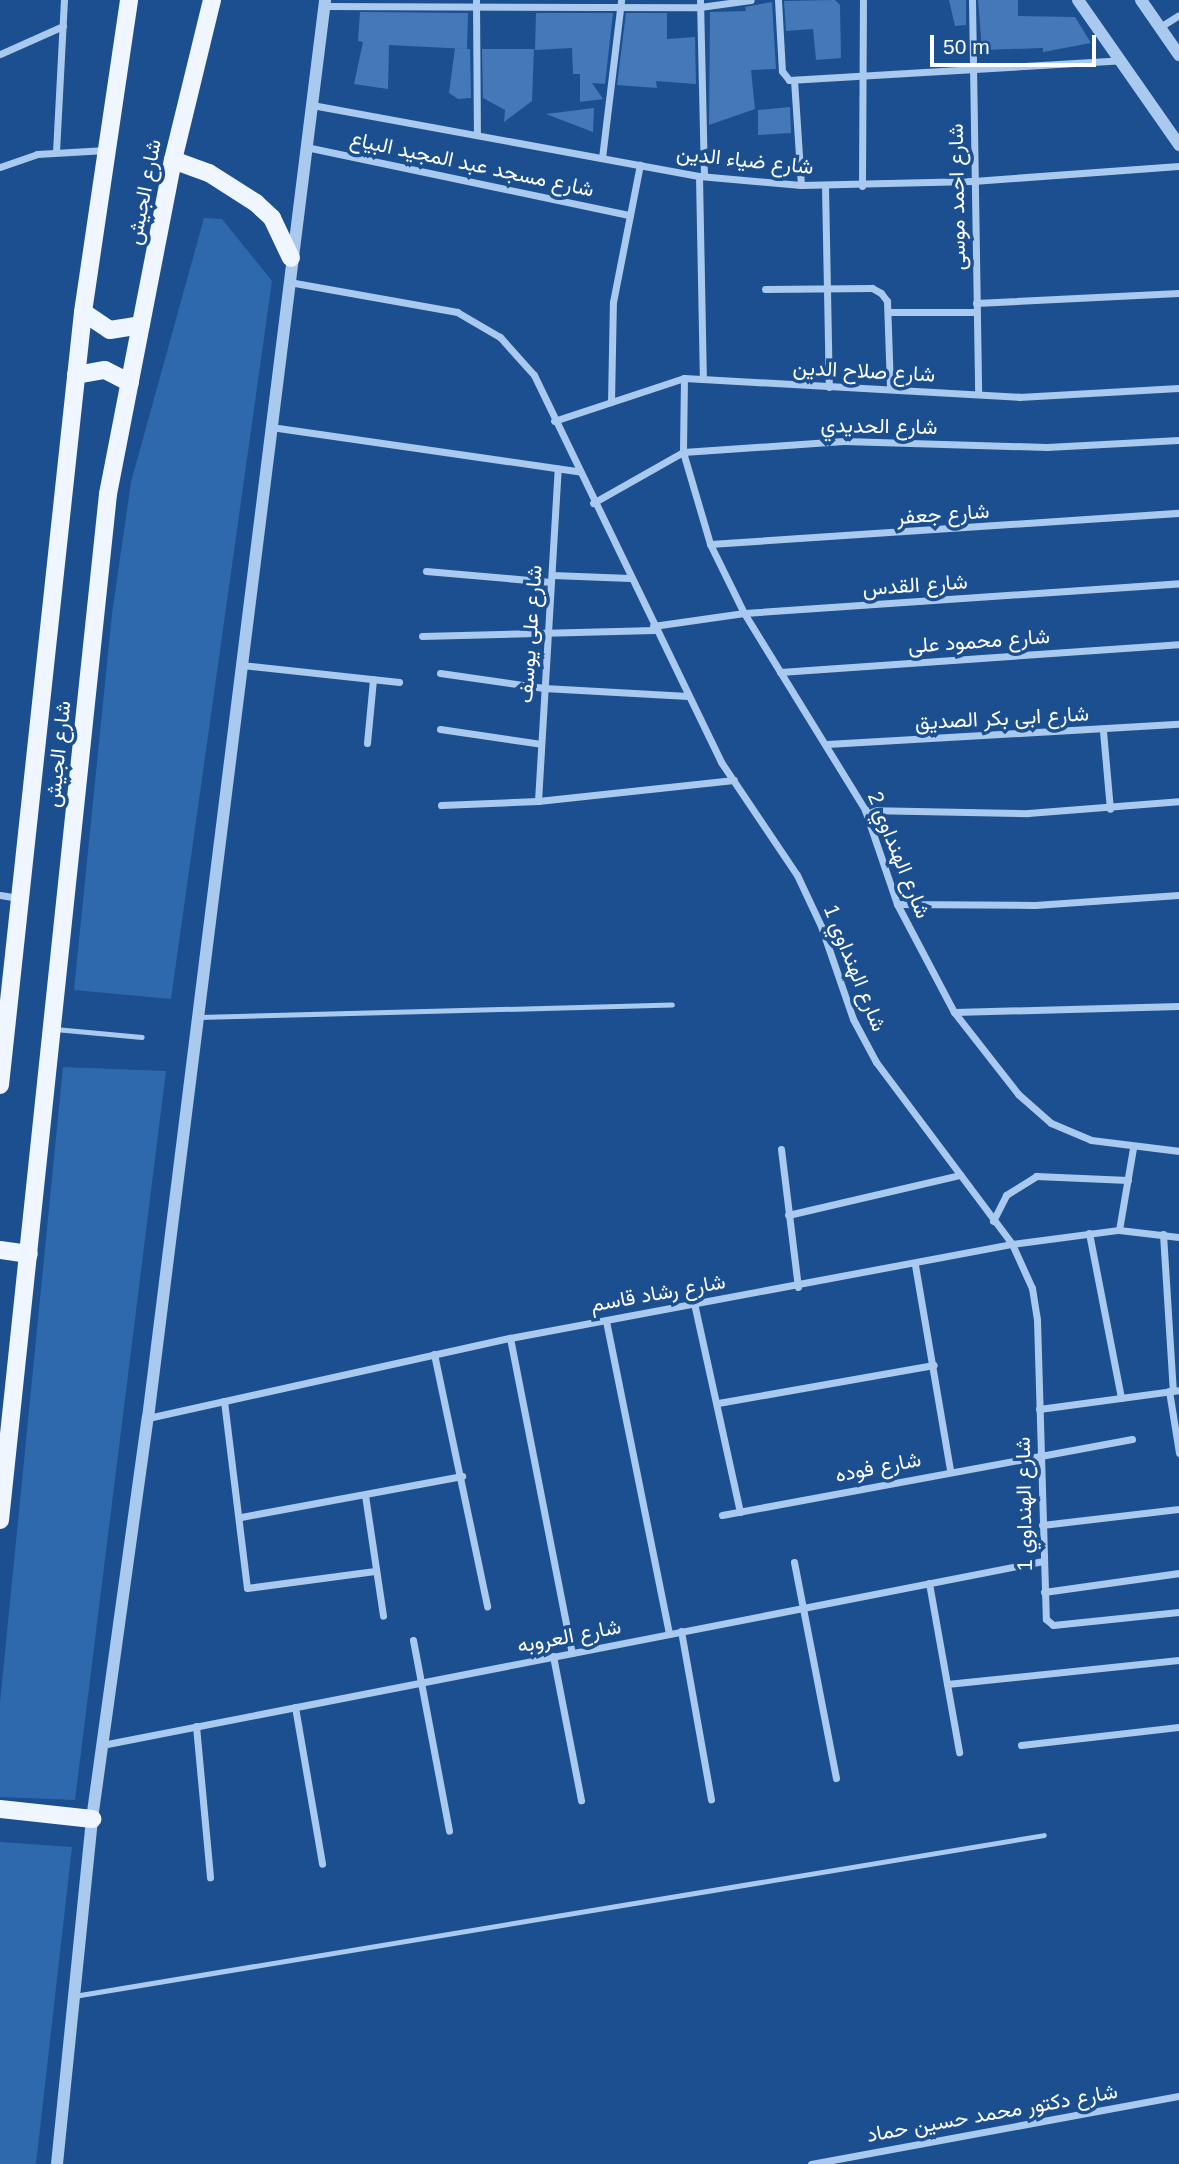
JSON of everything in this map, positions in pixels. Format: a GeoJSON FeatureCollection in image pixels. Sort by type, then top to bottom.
{"type":"FeatureCollection","features":[{"type":"Feature","properties":{"kind":"main road","name":"شارع الجيش"},"geometry":{"type":"LineString","coordinates":[[0,1085],[83,312],[129,0]]}},
{"type":"Feature","properties":{"kind":"main road","name":"شارع الجيش"},"geometry":{"type":"LineString","coordinates":[[0,1520],[108,494],[173,160],[212,0]]}},
{"type":"Feature","properties":{"kind":"main road"},"geometry":{"type":"LineString","coordinates":[[173,160],[209,173],[256,203],[272,218],[291,258]]}},
{"type":"Feature","properties":{"kind":"main road"},"geometry":{"type":"LineString","coordinates":[[83,312],[110,330],[141,325]]}},
{"type":"Feature","properties":{"kind":"main road"},"geometry":{"type":"LineString","coordinates":[[76,375],[105,370],[130,383]]}},
{"type":"Feature","properties":{"kind":"main road"},"geometry":{"type":"LineString","coordinates":[[0,1250],[29,1254]]}},
{"type":"Feature","properties":{"kind":"main road"},"geometry":{"type":"LineString","coordinates":[[0,1809],[92,1819]]}},
{"type":"Feature","properties":{"kind":"street"},"geometry":{"type":"LineString","coordinates":[[55,152],[64,0]]}},
{"type":"Feature","properties":{"kind":"street"},"geometry":{"type":"LineString","coordinates":[[57,2164],[92,1819],[148,1418],[196,1017],[325,3],[700,4],[751,0]]}},
{"type":"Feature","properties":{"kind":"street"},"geometry":{"type":"LineString","coordinates":[[778,0],[782,71],[794,80],[1121,60]]}},
{"type":"Feature","properties":{"kind":"street"},"geometry":{"type":"LineString","coordinates":[[862,186],[860,76],[863,0]]}},
{"type":"Feature","properties":{"kind":"street","name":"شارع احمد موسى"},"geometry":{"type":"LineString","coordinates":[[972,0],[978,394]]}},
{"type":"Feature","properties":{"kind":"street"},"geometry":{"type":"LineString","coordinates":[[1078,0],[1179,145]]}},
{"type":"Feature","properties":{"kind":"street"},"geometry":{"type":"LineString","coordinates":[[1141,0],[1179,55]]}},
{"type":"Feature","properties":{"kind":"street"},"geometry":{"type":"LineString","coordinates":[[602,158],[621,3]]}},
{"type":"Feature","properties":{"kind":"street"},"geometry":{"type":"LineString","coordinates":[[476,4],[477,135]]}},
{"type":"Feature","properties":{"kind":"street"},"geometry":{"type":"LineString","coordinates":[[700,4],[704,379]]}},
{"type":"Feature","properties":{"kind":"street"},"geometry":{"type":"LineString","coordinates":[[1160,27],[1179,15]]}},
{"type":"Feature","properties":{"kind":"street"},"geometry":{"type":"LineString","coordinates":[[0,54],[63,26]]}},
{"type":"Feature","properties":{"kind":"street"},"geometry":{"type":"LineString","coordinates":[[794,80],[800,185]]}},
{"type":"Feature","properties":{"kind":"street","name":"شارع ضياء الدين"},"geometry":{"type":"LineString","coordinates":[[312,105],[701,176],[800,185],[862,186],[973,181],[1179,166]]}},
{"type":"Feature","properties":{"kind":"street","name":"شارع مسجد عبد المجيد البياع"},"geometry":{"type":"LineString","coordinates":[[306,147],[630,215]]}},
{"type":"Feature","properties":{"kind":"street"},"geometry":{"type":"LineString","coordinates":[[0,167],[55,152],[107,150]]}},
{"type":"Feature","properties":{"kind":"street"},"geometry":{"type":"LineString","coordinates":[[611,402],[613,302],[640,165]]}},
{"type":"Feature","properties":{"kind":"street"},"geometry":{"type":"LineString","coordinates":[[825,186],[829,387]]}},
{"type":"Feature","properties":{"kind":"street","name":"شارع الهنداوي 1"},"geometry":{"type":"LineString","coordinates":[[288,282],[457,312],[500,338],[534,375],[593,503],[688,696],[734,780],[797,874],[821,926],[853,1019],[876,1062],[1012,1244],[1034,1299],[1044,1592],[1048,1623],[1179,1612]]}},
{"type":"Feature","properties":{"kind":"street"},"geometry":{"type":"LineString","coordinates":[[765,289],[872,288],[887,301],[890,389]]}},
{"type":"Feature","properties":{"kind":"street"},"geometry":{"type":"LineString","coordinates":[[888,312],[1179,293]]}},
{"type":"Feature","properties":{"kind":"street","name":"شارع صلاح الدين"},"geometry":{"type":"LineString","coordinates":[[554,421],[684,378],[1060,397],[1179,388]]}},
{"type":"Feature","properties":{"kind":"street","name":"شارع الهنداوي 2"},"geometry":{"type":"LineString","coordinates":[[684,378],[684,452],[710,544],[744,613],[827,744],[865,810],[897,904],[954,1012],[1018,1094],[1051,1123],[1091,1140],[1133,1148],[1179,1151]]}},
{"type":"Feature","properties":{"kind":"street"},"geometry":{"type":"LineString","coordinates":[[270,427],[578,471]]}},
{"type":"Feature","properties":{"kind":"street","name":"شارع الحديدي"},"geometry":{"type":"LineString","coordinates":[[593,503],[684,452],[844,442],[1046,447],[1179,440]]}},
{"type":"Feature","properties":{"kind":"street","name":"شارع على يوسف"},"geometry":{"type":"LineString","coordinates":[[538,801],[558,469]]}},
{"type":"Feature","properties":{"kind":"street","name":"شارع جعفر"},"geometry":{"type":"LineString","coordinates":[[710,544],[1179,513]]}},
{"type":"Feature","properties":{"kind":"street"},"geometry":{"type":"LineString","coordinates":[[426,571],[552,579],[630,578]]}},
{"type":"Feature","properties":{"kind":"street","name":"شارع القدس"},"geometry":{"type":"LineString","coordinates":[[422,636],[654,628],[744,613],[1179,583]]}},
{"type":"Feature","properties":{"kind":"street","name":"شارع محمود على"},"geometry":{"type":"LineString","coordinates":[[780,672],[1179,644]]}},
{"type":"Feature","properties":{"kind":"street"},"geometry":{"type":"LineString","coordinates":[[241,665],[399,682]]}},
{"type":"Feature","properties":{"kind":"street"},"geometry":{"type":"LineString","coordinates":[[440,673],[544,688],[688,696]]}},
{"type":"Feature","properties":{"kind":"street"},"geometry":{"type":"LineString","coordinates":[[367,743],[373,680]]}},
{"type":"Feature","properties":{"kind":"street","name":"شارع ابى بكر الصديق"},"geometry":{"type":"LineString","coordinates":[[827,744],[1103,731],[1179,724]]}},
{"type":"Feature","properties":{"kind":"street"},"geometry":{"type":"LineString","coordinates":[[440,729],[541,744]]}},
{"type":"Feature","properties":{"kind":"street"},"geometry":{"type":"LineString","coordinates":[[1103,731],[1110,809]]}},
{"type":"Feature","properties":{"kind":"street"},"geometry":{"type":"LineString","coordinates":[[441,805],[538,801],[734,780]]}},
{"type":"Feature","properties":{"kind":"street"},"geometry":{"type":"LineString","coordinates":[[865,810],[960,813],[1110,809],[1179,801]]}},
{"type":"Feature","properties":{"kind":"street"},"geometry":{"type":"LineString","coordinates":[[0,895],[19,898]]}},
{"type":"Feature","properties":{"kind":"street"},"geometry":{"type":"LineString","coordinates":[[897,904],[1035,905],[1179,895]]}},
{"type":"Feature","properties":{"kind":"street"},"geometry":{"type":"LineString","coordinates":[[954,1012],[1179,1006]]}},
{"type":"Feature","properties":{"kind":"street"},"geometry":{"type":"LineString","coordinates":[[1119,1230],[1133,1148]]}},
{"type":"Feature","properties":{"kind":"street"},"geometry":{"type":"LineString","coordinates":[[781,1149],[798,1287]]}},
{"type":"Feature","properties":{"kind":"street"},"geometry":{"type":"LineString","coordinates":[[788,1215],[960,1175]]}},
{"type":"Feature","properties":{"kind":"street"},"geometry":{"type":"LineString","coordinates":[[993,1221],[1006,1195],[1036,1176],[1128,1180]]}},
{"type":"Feature","properties":{"kind":"street","name":"شارع رشاد قاسم"},"geometry":{"type":"LineString","coordinates":[[148,1418],[509,1338],[694,1303],[798,1287],[1012,1244],[1119,1230],[1179,1237]]}},
{"type":"Feature","properties":{"kind":"street"},"geometry":{"type":"LineString","coordinates":[[1089,1233],[1121,1398]]}},
{"type":"Feature","properties":{"kind":"street"},"geometry":{"type":"LineString","coordinates":[[1163,1234],[1179,1453]]}},
{"type":"Feature","properties":{"kind":"street"},"geometry":{"type":"LineString","coordinates":[[915,1265],[950,1471]]}},
{"type":"Feature","properties":{"kind":"street"},"geometry":{"type":"LineString","coordinates":[[694,1303],[740,1512]]}},
{"type":"Feature","properties":{"kind":"street"},"geometry":{"type":"LineString","coordinates":[[606,1321],[669,1634]]}},
{"type":"Feature","properties":{"kind":"street"},"geometry":{"type":"LineString","coordinates":[[509,1338],[572,1653]]}},
{"type":"Feature","properties":{"kind":"street"},"geometry":{"type":"LineString","coordinates":[[435,1354],[487,1606]]}},
{"type":"Feature","properties":{"kind":"street"},"geometry":{"type":"LineString","coordinates":[[718,1403],[934,1365]]}},
{"type":"Feature","properties":{"kind":"street"},"geometry":{"type":"LineString","coordinates":[[1039,1409],[1174,1391]]}},
{"type":"Feature","properties":{"kind":"street"},"geometry":{"type":"LineString","coordinates":[[224,1401],[241,1517],[243,1581],[255,1590],[374,1571]]}},
{"type":"Feature","properties":{"kind":"street","name":"شارع فوده"},"geometry":{"type":"LineString","coordinates":[[722,1515],[1041,1453],[1132,1439]]}},
{"type":"Feature","properties":{"kind":"street"},"geometry":{"type":"LineString","coordinates":[[241,1517],[462,1476]]}},
{"type":"Feature","properties":{"kind":"street"},"geometry":{"type":"LineString","coordinates":[[365,1495],[374,1571],[383,1616]]}},
{"type":"Feature","properties":{"kind":"street"},"geometry":{"type":"LineString","coordinates":[[1042,1525],[1179,1509]]}},
{"type":"Feature","properties":{"kind":"street","name":"شارع العروبه"},"geometry":{"type":"LineString","coordinates":[[102,1745],[1043,1561]]}},
{"type":"Feature","properties":{"kind":"street"},"geometry":{"type":"LineString","coordinates":[[794,1562],[836,1778]]}},
{"type":"Feature","properties":{"kind":"street"},"geometry":{"type":"LineString","coordinates":[[1044,1592],[1179,1573]]}},
{"type":"Feature","properties":{"kind":"street"},"geometry":{"type":"LineString","coordinates":[[929,1583],[959,1752]]}},
{"type":"Feature","properties":{"kind":"street"},"geometry":{"type":"LineString","coordinates":[[681,1632],[710,1799]]}},
{"type":"Feature","properties":{"kind":"street"},"geometry":{"type":"LineString","coordinates":[[413,1640],[449,1831]]}},
{"type":"Feature","properties":{"kind":"street"},"geometry":{"type":"LineString","coordinates":[[553,1656],[581,1800]]}},
{"type":"Feature","properties":{"kind":"street"},"geometry":{"type":"LineString","coordinates":[[947,1684],[1179,1660]]}},
{"type":"Feature","properties":{"kind":"street"},"geometry":{"type":"LineString","coordinates":[[295,1707],[322,1864]]}},
{"type":"Feature","properties":{"kind":"street"},"geometry":{"type":"LineString","coordinates":[[196,1726],[210,1878]]}},
{"type":"Feature","properties":{"kind":"street"},"geometry":{"type":"LineString","coordinates":[[1021,1745],[1179,1727]]}},
{"type":"Feature","properties":{"kind":"street","name":"شارع دكتور محمد حسين حماد"},"geometry":{"type":"LineString","coordinates":[[811,2164],[1179,2096]]}},
{"type":"Feature","properties":{"kind":"lane"},"geometry":{"type":"LineString","coordinates":[[196,1017],[672,1005]]}},
{"type":"Feature","properties":{"kind":"lane"},"geometry":{"type":"LineString","coordinates":[[52,1028],[142,1037]]}},
{"type":"Feature","properties":{"kind":"lane"},"geometry":{"type":"LineString","coordinates":[[74,1996],[1044,1835]]}},
{"type":"Feature","properties":{"kind":"shaded area"},"geometry":{"type":"Polygon","coordinates":[[[204,218],[222,219],[272,281],[171,999],[74,990],[112,614],[131,482],[204,218]]]}},
{"type":"Feature","properties":{"kind":"shaded area"},"geometry":{"type":"Polygon","coordinates":[[[63,1067],[166,1071],[75,1800],[0,1797],[0,1703],[63,1067]]]}},
{"type":"Feature","properties":{"kind":"shaded area"},"geometry":{"type":"Polygon","coordinates":[[[0,1842],[72,1847],[36,2164],[0,2164],[0,1842]]]}},
{"type":"Feature","properties":{"kind":"building"},"geometry":{"type":"Polygon","coordinates":[[[835,0],[840,5],[841,58],[816,60],[813,29],[786,31],[784,1],[835,0]]]}},
{"type":"Feature","properties":{"kind":"building"},"geometry":{"type":"Polygon","coordinates":[[[949,0],[966,0],[966,25],[955,26],[949,0]]]}},
{"type":"Feature","properties":{"kind":"building"},"geometry":{"type":"Polygon","coordinates":[[[978,0],[1018,0],[1018,16],[1075,17],[1091,43],[1043,52],[1043,48],[982,50],[978,0]]]}},
{"type":"Feature","properties":{"kind":"building"},"geometry":{"type":"Polygon","coordinates":[[[772,2],[776,69],[751,70],[755,109],[709,125],[710,12],[746,11],[745,7],[772,2]]]}},
{"type":"Feature","properties":{"kind":"building"},"geometry":{"type":"Polygon","coordinates":[[[360,12],[468,13],[467,49],[389,45],[388,89],[354,84],[363,42],[358,41],[360,12]]]}},
{"type":"Feature","properties":{"kind":"building"},"geometry":{"type":"Polygon","coordinates":[[[536,13],[613,13],[605,84],[592,83],[603,99],[580,102],[580,74],[573,74],[572,48],[535,50],[536,13]]]}},
{"type":"Feature","properties":{"kind":"building"},"geometry":{"type":"Polygon","coordinates":[[[626,13],[667,13],[667,39],[695,37],[696,84],[656,81],[657,88],[617,85],[626,13]]]}},
{"type":"Feature","properties":{"kind":"building"},"geometry":{"type":"Polygon","coordinates":[[[455,48],[470,49],[471,98],[458,99],[449,93],[455,48]]]}},
{"type":"Feature","properties":{"kind":"building"},"geometry":{"type":"Polygon","coordinates":[[[482,49],[534,49],[532,101],[504,122],[505,110],[483,98],[482,49]]]}},
{"type":"Feature","properties":{"kind":"building"},"geometry":{"type":"Polygon","coordinates":[[[790,107],[791,133],[758,135],[758,110],[790,107]]]}},
{"type":"Feature","properties":{"kind":"building"},"geometry":{"type":"Polygon","coordinates":[[[594,108],[593,132],[546,114],[594,108]]]}}]}
